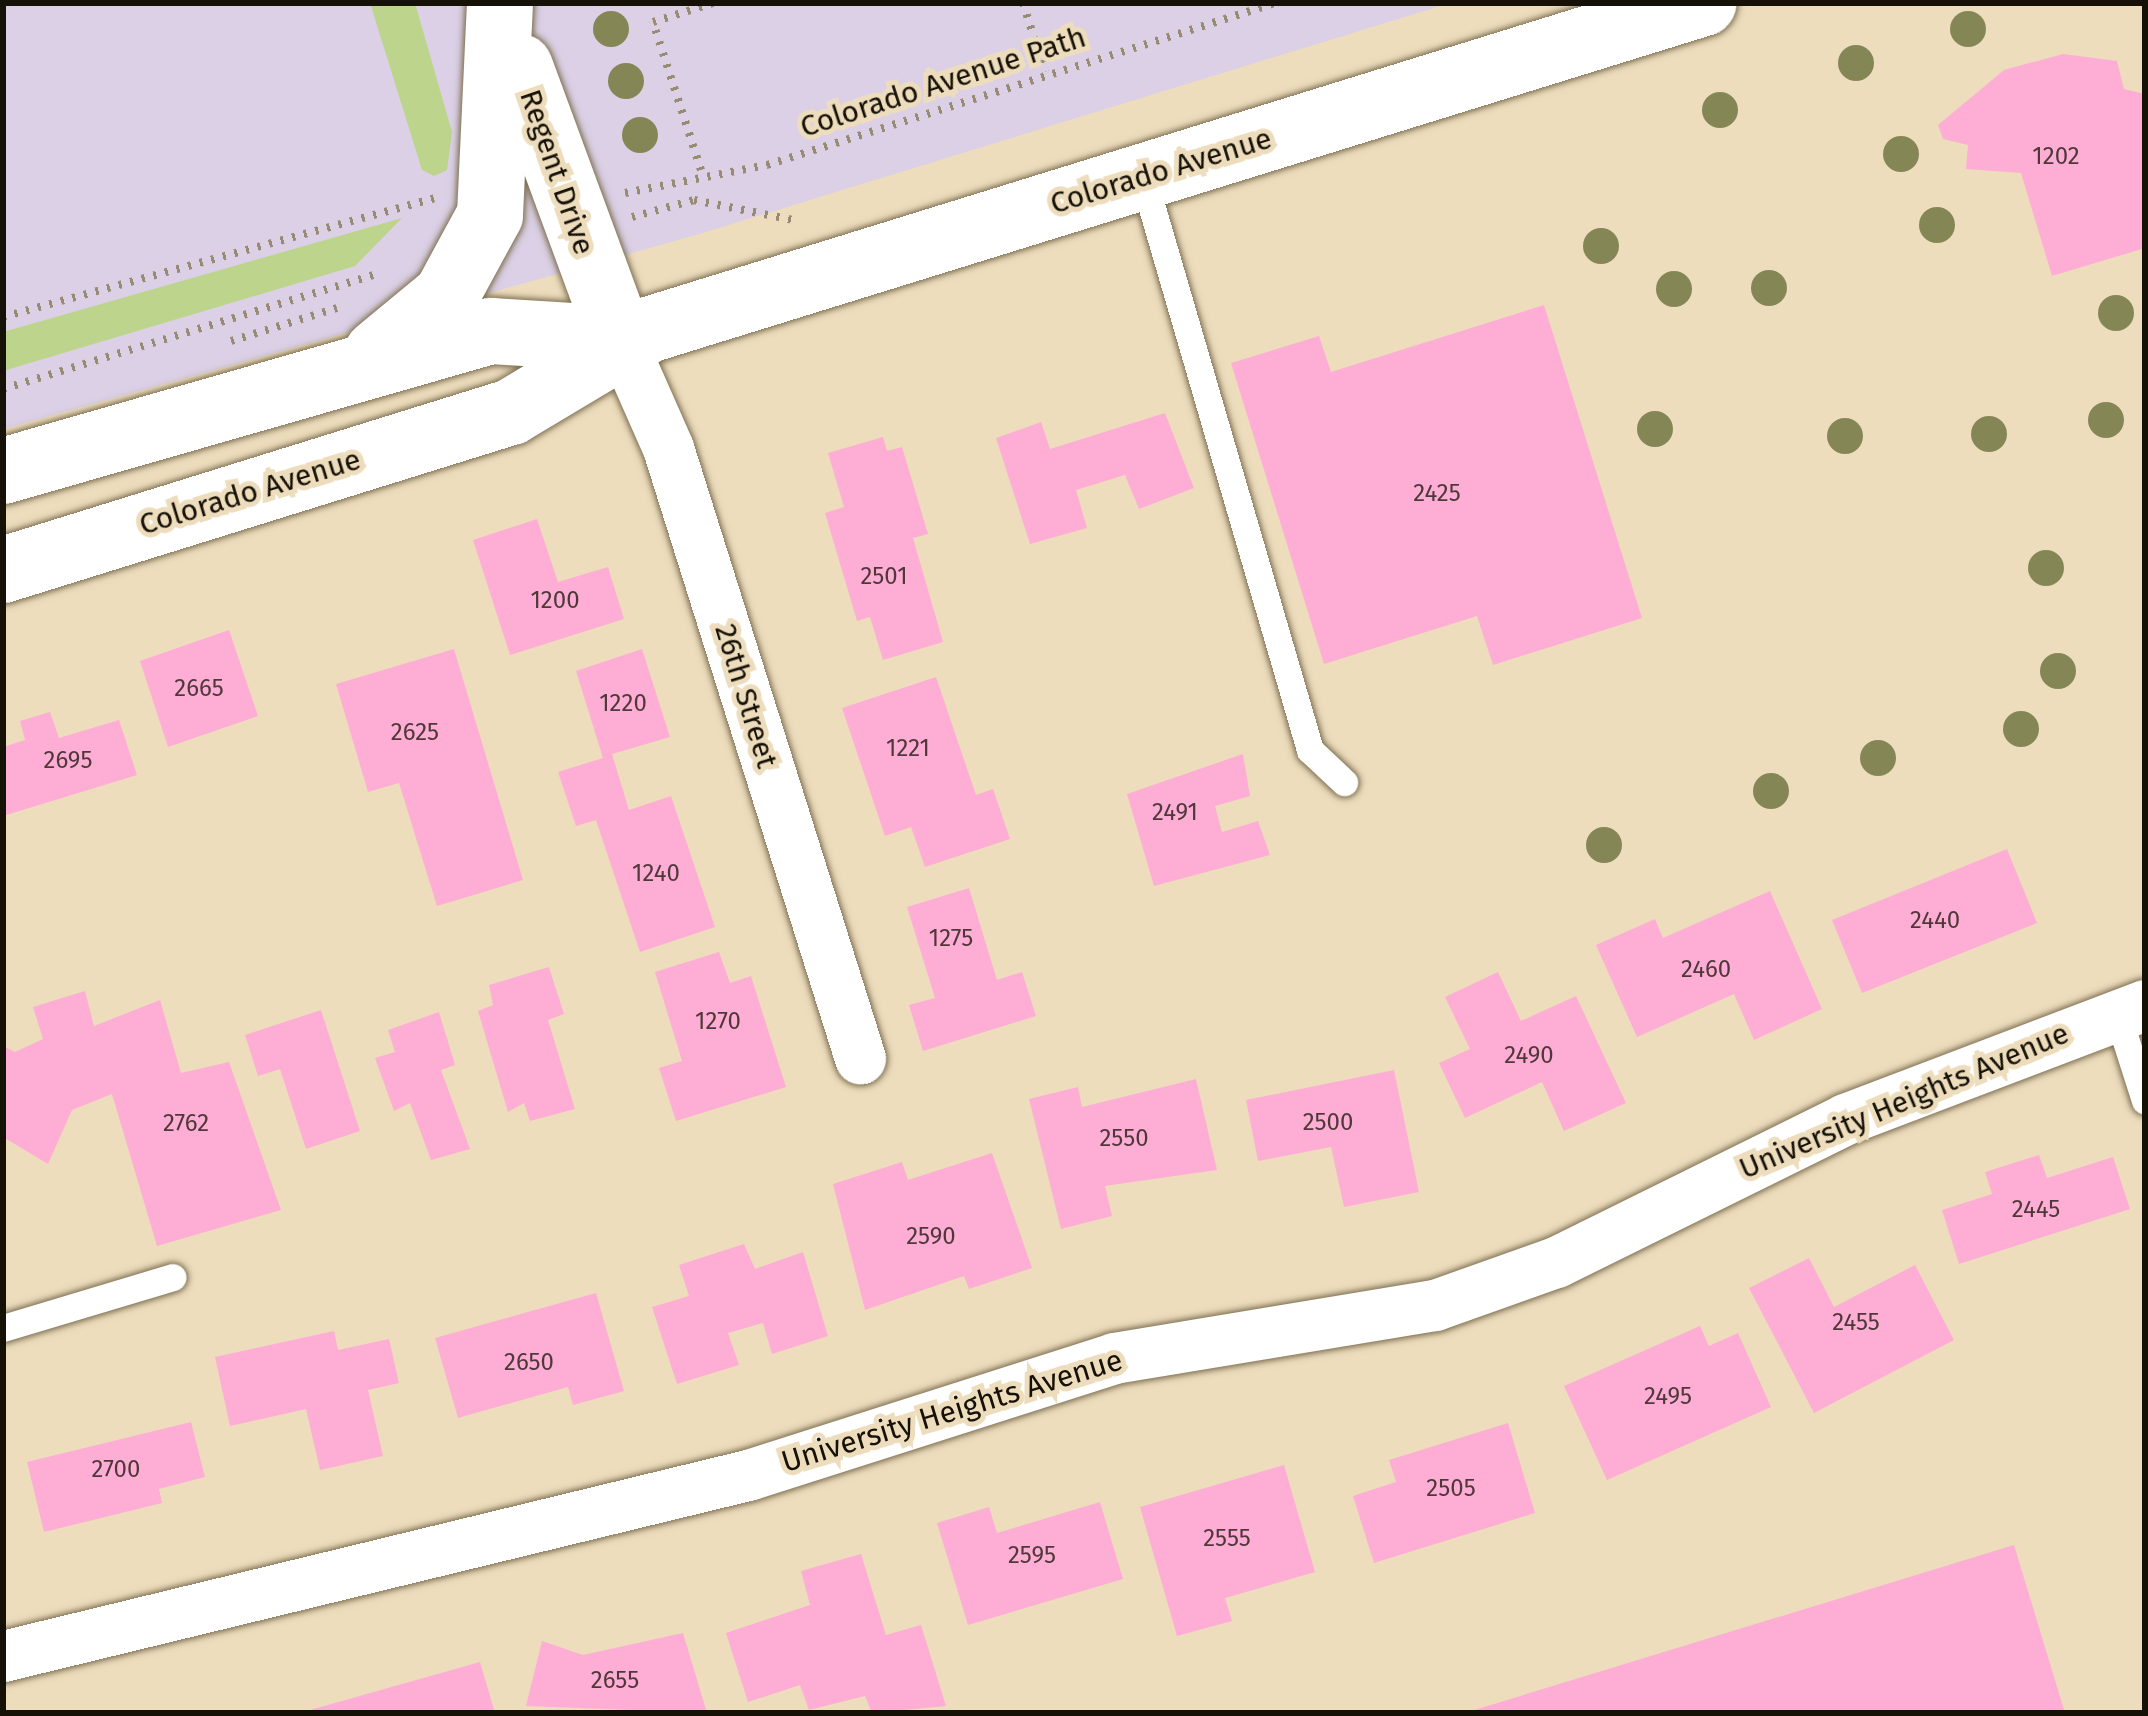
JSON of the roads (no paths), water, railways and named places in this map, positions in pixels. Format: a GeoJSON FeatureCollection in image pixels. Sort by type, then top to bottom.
{"type":"FeatureCollection","features":[{"type":"Feature","properties":{"kind":"main road","name":"Colorado Avenue"},"geometry":{"type":"LineString","coordinates":[[3,570],[511,412],[620,339],[1704,3]]}},
{"type":"Feature","properties":{"kind":"main road"},"geometry":{"type":"LineString","coordinates":[[353,336],[446,296],[480,242],[501,155],[499,4]]}},
{"type":"Feature","properties":{"kind":"main road","name":"Regent Drive"},"geometry":{"type":"LineString","coordinates":[[499,4],[620,339]]}},
{"type":"Feature","properties":{"kind":"main road","name":"Colorado Avenue"},"geometry":{"type":"LineString","coordinates":[[3,471],[353,336],[491,331],[620,339]]}},
{"type":"Feature","properties":{"kind":"street","name":"26th Street"},"geometry":{"type":"LineString","coordinates":[[620,339],[668,448],[860,1058]]}},
{"type":"Feature","properties":{"kind":"street","name":"University Heights Avenue"},"geometry":{"type":"LineString","coordinates":[[3,1656],[634,1505],[1114,1358],[1478,1292],[1845,1120],[2131,1009]]}},
{"type":"Feature","properties":{"kind":"lane"},"geometry":{"type":"LineString","coordinates":[[1142,177],[1310,750],[1344,782]]}},
{"type":"Feature","properties":{"kind":"lane"},"geometry":{"type":"LineString","coordinates":[[2131,1009],[2145,1101]]}},
{"type":"Feature","properties":{"kind":"lane"},"geometry":{"type":"LineString","coordinates":[[3,1328],[173,1277]]}}]}
